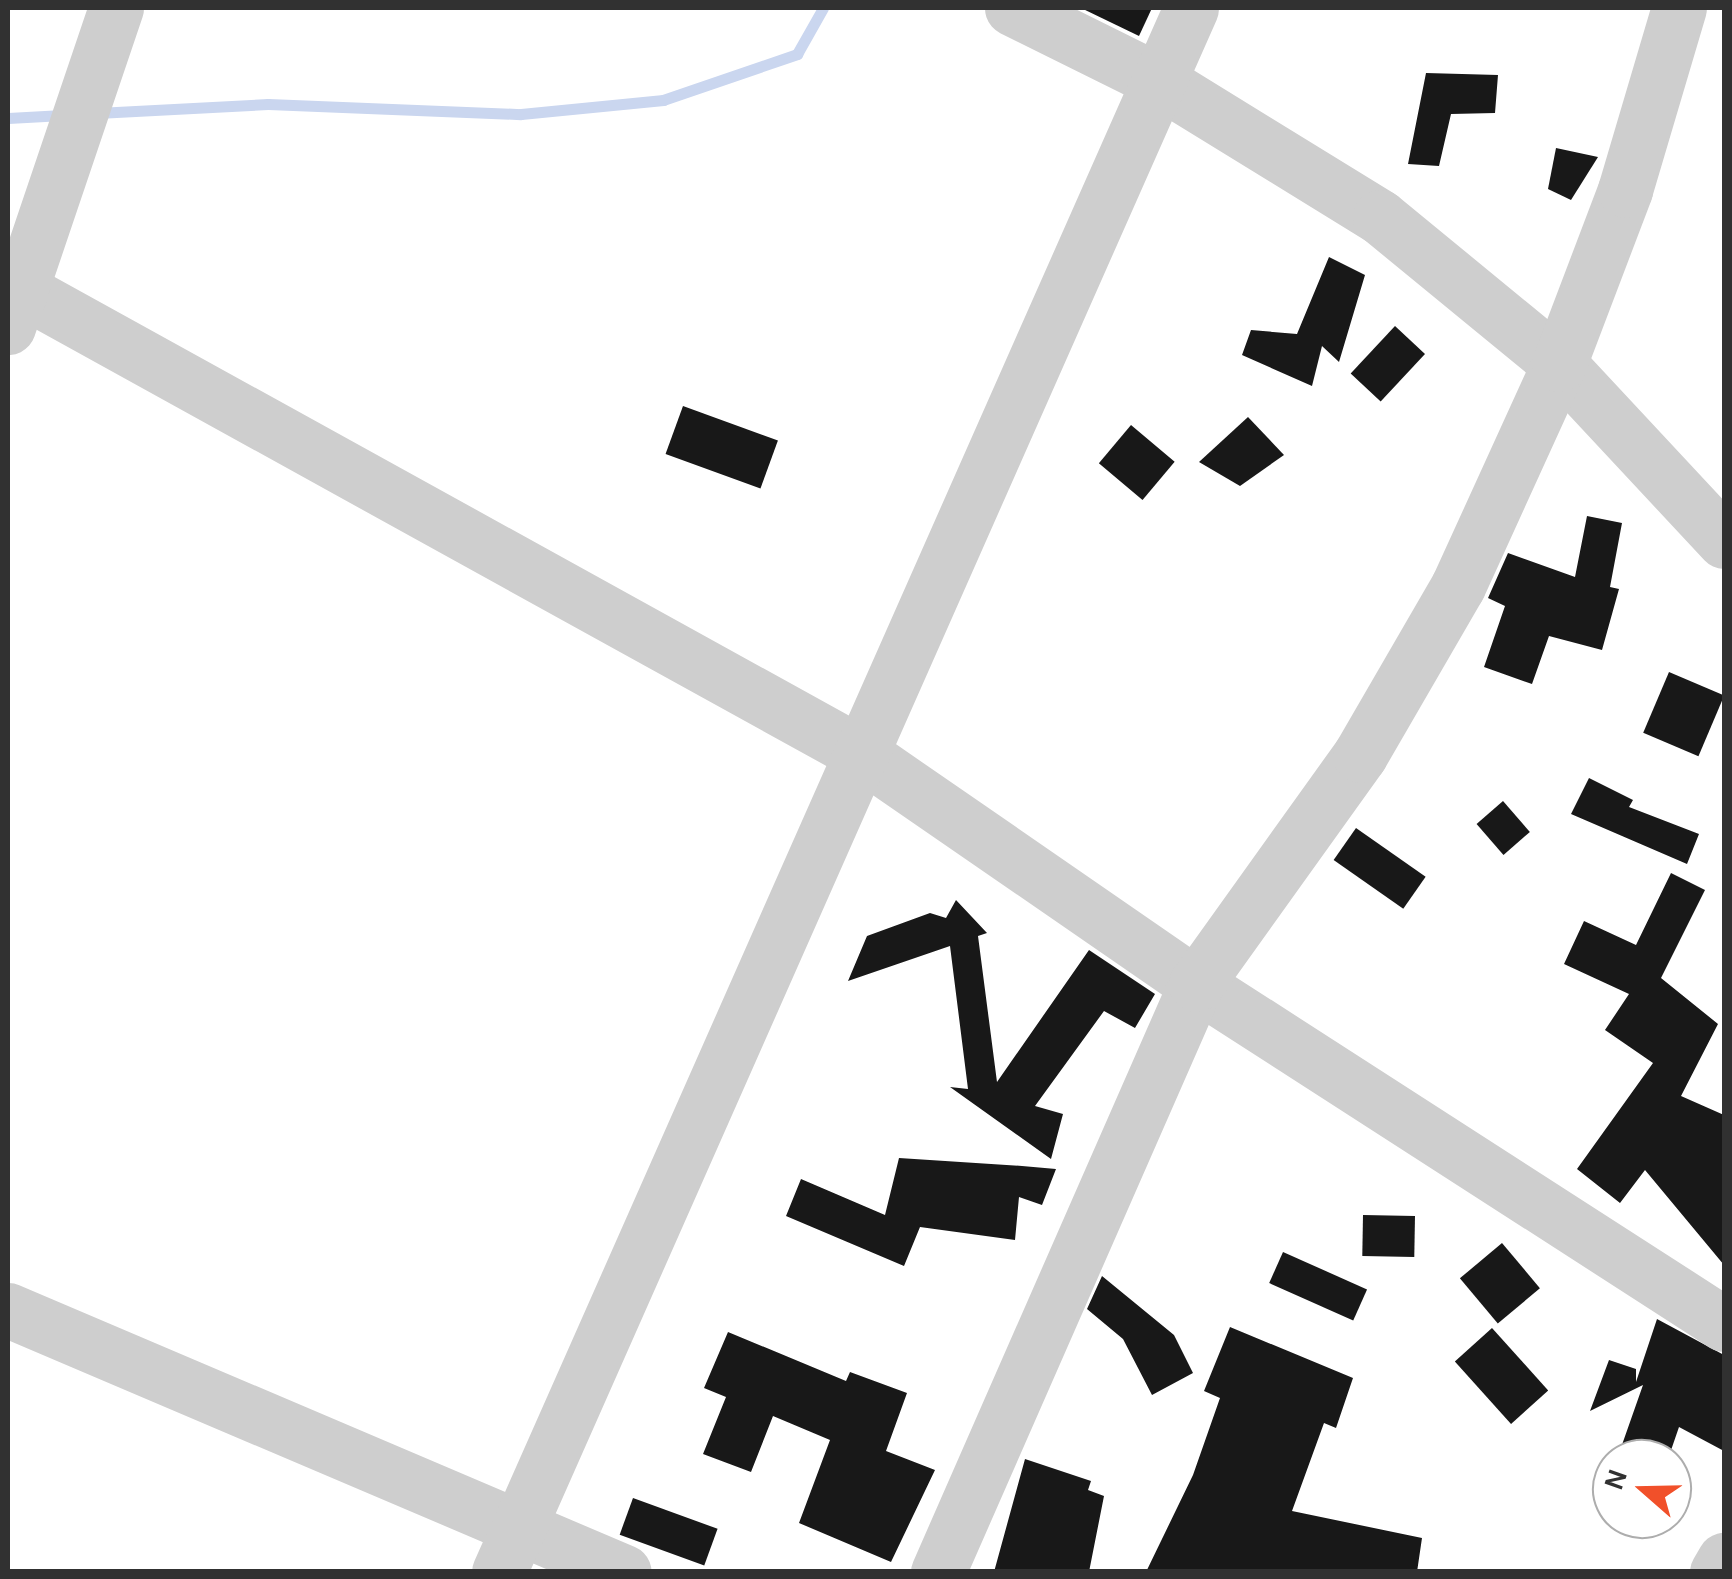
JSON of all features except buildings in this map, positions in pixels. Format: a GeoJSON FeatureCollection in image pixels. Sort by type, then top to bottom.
{"type":"FeatureCollection","features":[{"type":"Feature","properties":{"kind":"street"},"geometry":{"type":"LineString","coordinates":[[116,8],[14,308],[862,754],[1196,984],[1724,1324]]}},
{"type":"Feature","properties":{"kind":"street"},"geometry":{"type":"LineString","coordinates":[[1012,8],[1159,82],[1333,183],[1560,364],[1724,541]]}},
{"type":"Feature","properties":{"kind":"street"},"geometry":{"type":"LineString","coordinates":[[509,1549],[1191,8]]}},
{"type":"Feature","properties":{"kind":"street"},"geometry":{"type":"LineString","coordinates":[[938,1572],[1196,984],[1412,670],[1560,364],[1625,190],[1678,8]]}},
{"type":"Feature","properties":{"kind":"street"},"geometry":{"type":"LineString","coordinates":[[8,1310],[509,1549],[624,1572]]}},
{"type":"Feature","properties":{"kind":"street"},"geometry":{"type":"LineString","coordinates":[[1717,1572],[1724,1560]]}},
{"type":"Feature","properties":{"kind":"waterway"},"geometry":{"type":"LineString","coordinates":[[97,113],[268,104],[521,114],[663,100],[797,54],[823,8]]}},
{"type":"Feature","properties":{"kind":"waterway"},"geometry":{"type":"LineString","coordinates":[[8,118],[63,115]]}}]}
